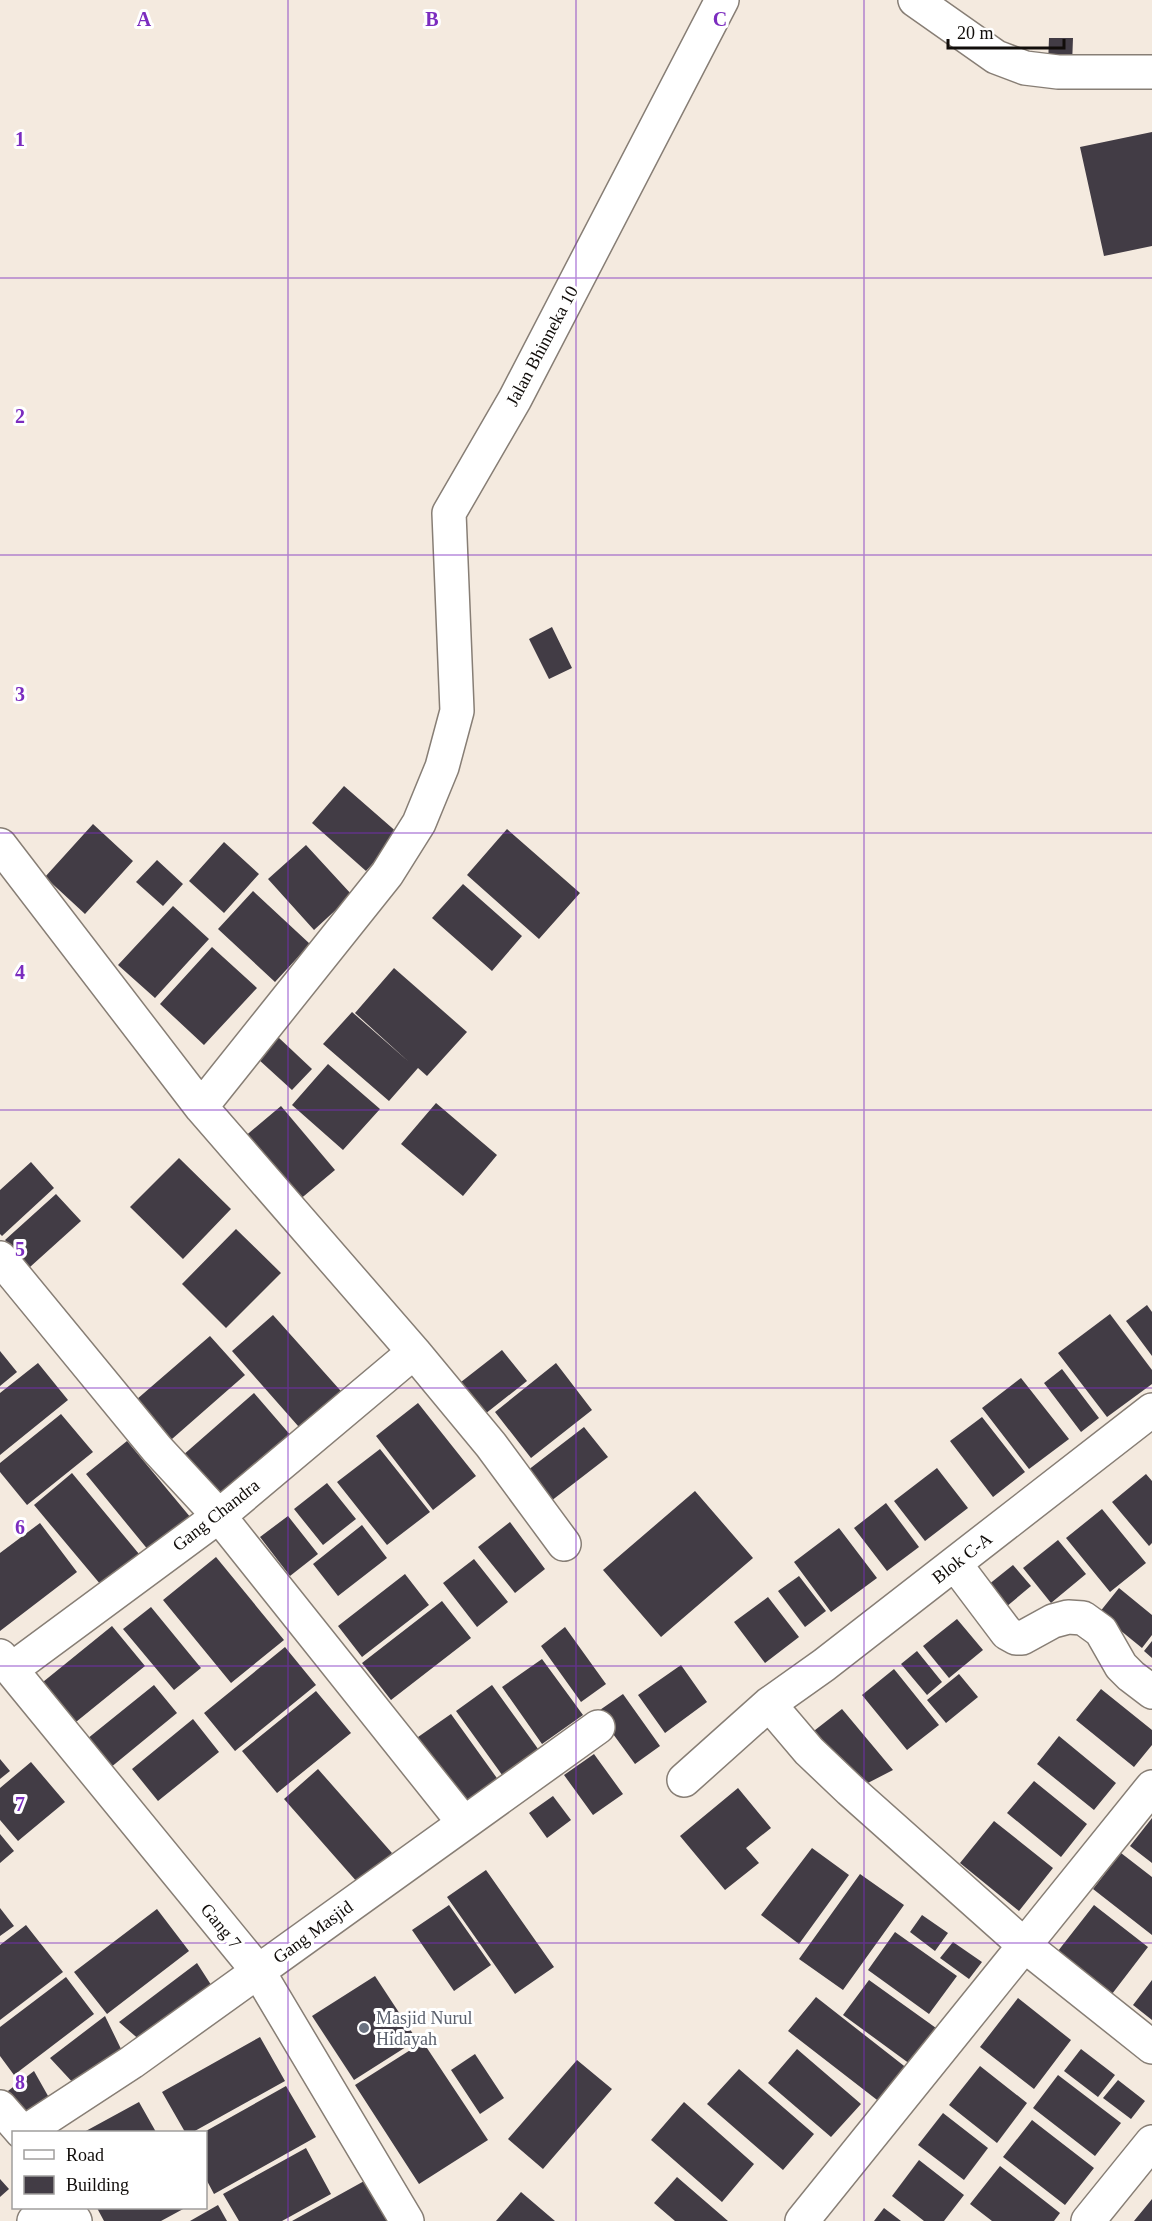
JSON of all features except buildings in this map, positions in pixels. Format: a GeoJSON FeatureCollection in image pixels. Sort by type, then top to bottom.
{"type":"FeatureCollection","features":[{"type":"Feature","properties":{"kind":"street","name":"Jalan Bhinneka 10"},"geometry":{"type":"LineString","coordinates":[[201,1107],[387,874],[419,823],[442,767],[457,711],[448,513],[515,399],[722,0]]}},
{"type":"Feature","properties":{"kind":"street"},"geometry":{"type":"LineString","coordinates":[[915,0],[996,57],[1025,68],[1058,72],[1152,72]]}},
{"type":"Feature","properties":{"kind":"street"},"geometry":{"type":"LineString","coordinates":[[0,845],[201,1107],[414,1352],[491,1445],[564,1544]]}},
{"type":"Feature","properties":{"kind":"street"},"geometry":{"type":"LineString","coordinates":[[0,1258],[142,1432],[219,1516],[464,1823]]}},
{"type":"Feature","properties":{"kind":"street","name":"Gang Chandra"},"geometry":{"type":"LineString","coordinates":[[6,1663],[219,1516],[414,1352]]}},
{"type":"Feature","properties":{"kind":"street","name":"Blok C-A"},"geometry":{"type":"LineString","coordinates":[[684,1780],[769,1704],[955,1564],[1152,1410]]}},
{"type":"Feature","properties":{"kind":"street"},"geometry":{"type":"LineString","coordinates":[[955,1564],[1007,1633],[1016,1638],[1022,1638],[1053,1621],[1068,1617],[1083,1618],[1101,1631],[1121,1666],[1131,1677],[1152,1692]]}},
{"type":"Feature","properties":{"kind":"street","name":"Gang 7"},"geometry":{"type":"LineString","coordinates":[[6,1663],[258,1971],[407,2221]]}},
{"type":"Feature","properties":{"kind":"street"},"geometry":{"type":"LineString","coordinates":[[769,1704],[809,1751],[850,1790],[1024,1945],[1152,2047]]}},
{"type":"Feature","properties":{"kind":"street","name":"Gang Masjid"},"geometry":{"type":"LineString","coordinates":[[26,2131],[132,2062],[598,1727]]}},
{"type":"Feature","properties":{"kind":"street"},"geometry":{"type":"LineString","coordinates":[[802,2221],[1152,1787]]}},
{"type":"Feature","properties":{"kind":"street"},"geometry":{"type":"LineString","coordinates":[[0,2107],[21,2131]]}},
{"type":"Feature","properties":{"kind":"street"},"geometry":{"type":"LineString","coordinates":[[1088,2221],[1152,2142]]}},
{"type":"Feature","properties":{"kind":"street"},"geometry":{"type":"LineString","coordinates":[[34,2221],[49,2209]]}},
{"type":"Feature","properties":{"kind":"place","name":"Masjid Nurul Hidayah"},"geometry":{"type":"Point","coordinates":[364,2028]}}]}
